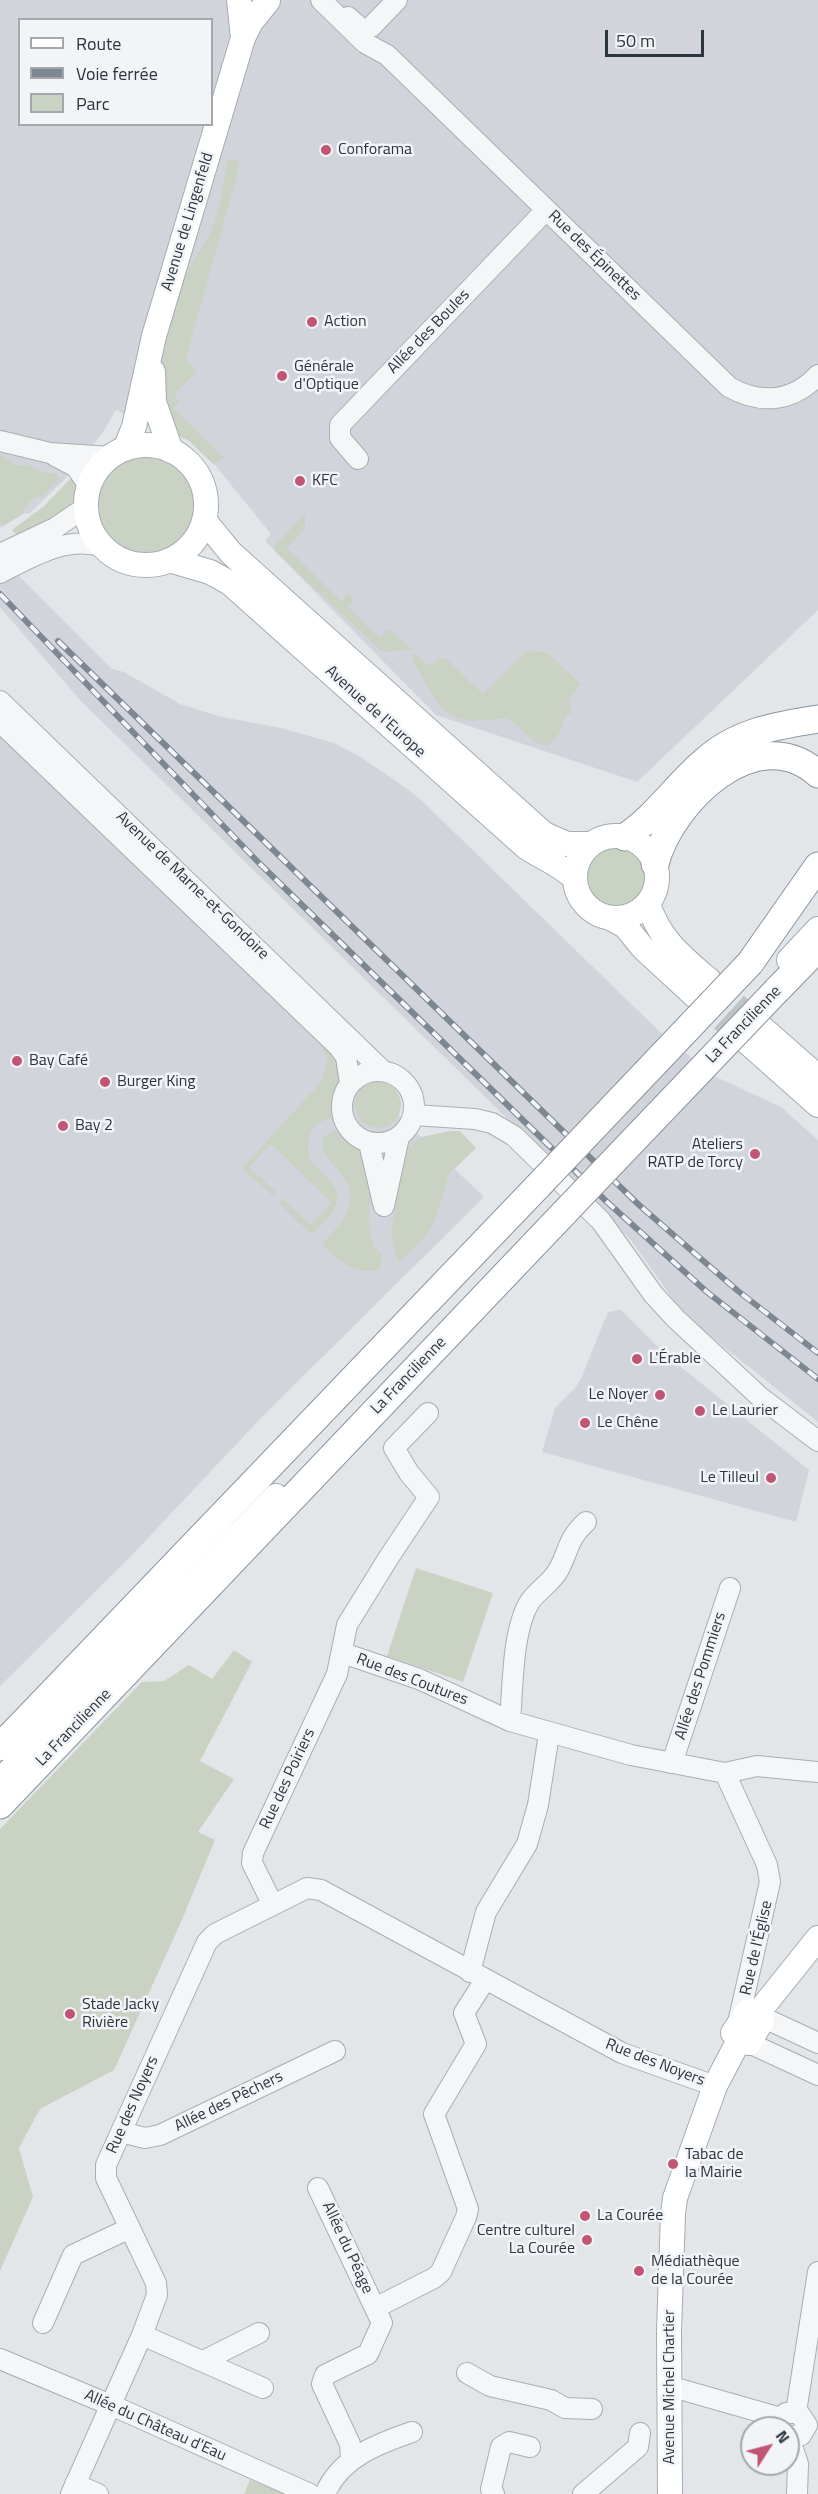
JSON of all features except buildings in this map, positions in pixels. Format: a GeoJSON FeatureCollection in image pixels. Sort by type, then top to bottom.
{"type":"FeatureCollection","features":[{"type":"Feature","properties":{"kind":"highway"},"geometry":{"type":"LineString","coordinates":[[626,837],[640,827],[716,751],[734,741],[773,726],[818,719]]}},
{"type":"Feature","properties":{"kind":"highway"},"geometry":{"type":"LineString","coordinates":[[655,864],[665,834],[675,819],[706,785],[738,764],[750,759],[782,756],[796,760],[818,774]]}},
{"type":"Feature","properties":{"kind":"highway"},"geometry":{"type":"LineString","coordinates":[[766,978],[818,867]]}},
{"type":"Feature","properties":{"kind":"highway","name":"La Francilienne"},"geometry":{"type":"LineString","coordinates":[[0,1805],[553,1200],[766,978],[818,896]]}},
{"type":"Feature","properties":{"kind":"highway","name":"La Francilienne"},"geometry":{"type":"LineString","coordinates":[[0,1747],[553,1200],[766,978],[818,948]]}},
{"type":"Feature","properties":{"kind":"main road","name":"Avenue de Lingenfeld"},"geometry":{"type":"LineString","coordinates":[[239,0],[243,38]]}},
{"type":"Feature","properties":{"kind":"main road","name":"Avenue de Lingenfeld"},"geometry":{"type":"LineString","coordinates":[[118,453],[134,427],[154,336],[243,38],[264,0]]}},
{"type":"Feature","properties":{"kind":"main road","name":"Avenue de Lingenfeld"},"geometry":{"type":"LineString","coordinates":[[154,336],[154,402],[171,451]]}},
{"type":"Feature","properties":{"kind":"main road"},"geometry":{"type":"LineString","coordinates":[[148,445],[171,451],[187,461],[198,476],[204,493],[204,520],[191,544],[169,560],[158,564],[135,563],[113,555],[91,529],[88,497],[98,470],[118,453],[148,445]]}},
{"type":"Feature","properties":{"kind":"main road","name":"Avenue de l'Europe"},"geometry":{"type":"LineString","coordinates":[[204,520],[231,553],[502,799],[555,840],[567,844],[591,844],[604,837],[626,837]]}},
{"type":"Feature","properties":{"kind":"main road","name":"Avenue de l'Europe"},"geometry":{"type":"LineString","coordinates":[[169,560],[210,572],[230,583],[526,847],[542,858],[562,867],[574,878]]}},
{"type":"Feature","properties":{"kind":"main road"},"geometry":{"type":"LineString","coordinates":[[612,919],[632,915],[648,903],[657,880],[655,864],[644,847],[626,837]]}},
{"type":"Feature","properties":{"kind":"main road"},"geometry":{"type":"LineString","coordinates":[[591,844],[578,859],[574,878],[576,890],[586,906],[601,916],[625,926],[643,948],[702,988],[653,921],[648,903]]}},
{"type":"Feature","properties":{"kind":"main road"},"geometry":{"type":"LineString","coordinates":[[766,978],[818,929]]}},
{"type":"Feature","properties":{"kind":"main road"},"geometry":{"type":"LineString","coordinates":[[818,1077],[754,1034],[818,1105]]}},
{"type":"Feature","properties":{"kind":"main road"},"geometry":{"type":"LineString","coordinates":[[0,1781],[276,1496],[553,1200]]}},
{"type":"Feature","properties":{"kind":"main road","name":"Avenue Michel Chartier"},"geometry":{"type":"LineString","coordinates":[[670,2494],[669,2386],[674,2206],[715,2086],[749,2027],[818,1938]]}},
{"type":"Feature","properties":{"kind":"street","name":"Rue des Épinettes"},"geometry":{"type":"LineString","coordinates":[[323,0],[363,30],[371,27]]}},
{"type":"Feature","properties":{"kind":"street","name":"Rue des Épinettes"},"geometry":{"type":"LineString","coordinates":[[323,0],[365,43],[387,56],[729,387],[752,398],[779,398],[802,389],[818,375]]}},
{"type":"Feature","properties":{"kind":"street","name":"Rue des Épinettes"},"geometry":{"type":"LineString","coordinates":[[339,0],[379,36],[387,56]]}},
{"type":"Feature","properties":{"kind":"street"},"geometry":{"type":"LineString","coordinates":[[371,27],[397,0]]}},
{"type":"Feature","properties":{"kind":"street","name":"Allée des Boules"},"geometry":{"type":"LineString","coordinates":[[358,459],[340,438],[340,425],[546,210]]}},
{"type":"Feature","properties":{"kind":"street"},"geometry":{"type":"LineString","coordinates":[[0,441],[50,453],[76,466],[88,497],[55,528],[11,555],[0,573]]}},
{"type":"Feature","properties":{"kind":"street"},"geometry":{"type":"LineString","coordinates":[[50,453],[118,453]]}},
{"type":"Feature","properties":{"kind":"street"},"geometry":{"type":"LineString","coordinates":[[11,555],[77,542],[104,547]]}},
{"type":"Feature","properties":{"kind":"street","name":"Avenue de Marne-et-Gondoire"},"geometry":{"type":"LineString","coordinates":[[0,701],[383,1071]]}},
{"type":"Feature","properties":{"kind":"street","name":"Avenue de Marne-et-Gondoire"},"geometry":{"type":"LineString","coordinates":[[0,722],[339,1047],[346,1057],[350,1083]]}},
{"type":"Feature","properties":{"kind":"street"},"geometry":{"type":"LineString","coordinates":[[383,1071],[404,1082],[411,1092],[414,1115],[406,1131],[399,1137],[390,1142],[369,1143],[350,1132],[344,1122],[341,1102],[350,1083],[365,1073],[383,1071]]}},
{"type":"Feature","properties":{"kind":"street"},"geometry":{"type":"LineString","coordinates":[[414,1115],[475,1119],[492,1123],[514,1136],[601,1221],[653,1294],[676,1319],[760,1397],[818,1441]]}},
{"type":"Feature","properties":{"kind":"street"},"geometry":{"type":"LineString","coordinates":[[369,1143],[384,1206],[399,1137]]}},
{"type":"Feature","properties":{"kind":"street","name":"Rue des Coutures"},"geometry":{"type":"LineString","coordinates":[[428,1413],[394,1448],[409,1473],[429,1497],[388,1557],[347,1625],[342,1643],[343,1653],[419,1679],[510,1720],[549,1734],[672,1763],[726,1773]]}},
{"type":"Feature","properties":{"kind":"street"},"geometry":{"type":"LineString","coordinates":[[510,1720],[521,1618],[531,1601],[550,1583],[559,1568],[571,1536],[586,1522]]}},
{"type":"Feature","properties":{"kind":"street","name":"Allée des Pommiers"},"geometry":{"type":"LineString","coordinates":[[672,1763],[730,1588]]}},
{"type":"Feature","properties":{"kind":"street","name":"Rue des Poiriers"},"geometry":{"type":"LineString","coordinates":[[273,1905],[252,1863],[253,1853],[337,1674],[343,1653]]}},
{"type":"Feature","properties":{"kind":"street"},"geometry":{"type":"LineString","coordinates":[[351,2459],[350,2444],[322,2384],[325,2375],[368,2354],[382,2323],[375,2308],[434,2278],[441,2272],[466,2217],[468,2209],[434,2114],[476,2044],[464,2013],[478,1976],[486,1912],[526,1844],[538,1805],[549,1734]]}},
{"type":"Feature","properties":{"kind":"street"},"geometry":{"type":"LineString","coordinates":[[726,1773],[757,1766],[818,1772]]}},
{"type":"Feature","properties":{"kind":"street","name":"Rue de l'Église"},"geometry":{"type":"LineString","coordinates":[[726,1773],[767,1865],[770,1882],[749,2027]]}},
{"type":"Feature","properties":{"kind":"street","name":"Rue des Noyers"},"geometry":{"type":"LineString","coordinates":[[73,2489],[142,2335],[156,2295],[156,2283],[106,2178],[106,2165],[207,1942],[215,1934],[307,1888],[321,1890],[622,2053],[715,2086]]}},
{"type":"Feature","properties":{"kind":"street"},"geometry":{"type":"LineString","coordinates":[[749,2027],[818,2043]]}},
{"type":"Feature","properties":{"kind":"street"},"geometry":{"type":"LineString","coordinates":[[749,2027],[818,2075]]}},
{"type":"Feature","properties":{"kind":"street","name":"Allée des Pêchers"},"geometry":{"type":"LineString","coordinates":[[121,2132],[145,2139],[160,2135],[335,2051]]}},
{"type":"Feature","properties":{"kind":"street","name":"Allée du Péage"},"geometry":{"type":"LineString","coordinates":[[318,2188],[375,2308]]}},
{"type":"Feature","properties":{"kind":"street"},"geometry":{"type":"LineString","coordinates":[[43,2323],[73,2255],[130,2228]]}},
{"type":"Feature","properties":{"kind":"street"},"geometry":{"type":"LineString","coordinates":[[800,2416],[818,2272]]}},
{"type":"Feature","properties":{"kind":"street"},"geometry":{"type":"LineString","coordinates":[[203,2361],[259,2333]]}},
{"type":"Feature","properties":{"kind":"street"},"geometry":{"type":"LineString","coordinates":[[142,2335],[263,2388]]}},
{"type":"Feature","properties":{"kind":"street","name":"Allée du Château d'Eau"},"geometry":{"type":"LineString","coordinates":[[0,2360],[110,2405],[310,2494]]}},
{"type":"Feature","properties":{"kind":"street"},"geometry":{"type":"LineString","coordinates":[[467,2373],[490,2386],[551,2400],[565,2408],[592,2409]]}},
{"type":"Feature","properties":{"kind":"street"},"geometry":{"type":"LineString","coordinates":[[669,2386],[708,2396],[764,2416]]}},
{"type":"Feature","properties":{"kind":"street"},"geometry":{"type":"LineString","coordinates":[[325,2494],[340,2469],[351,2459],[412,2432]]}},
{"type":"Feature","properties":{"kind":"street"},"geometry":{"type":"LineString","coordinates":[[583,2494],[638,2446],[640,2433]]}},
{"type":"Feature","properties":{"kind":"street"},"geometry":{"type":"LineString","coordinates":[[494,2494],[490,2489],[501,2447],[509,2442],[530,2447]]}},
{"type":"Feature","properties":{"kind":"street"},"geometry":{"type":"LineString","coordinates":[[797,2494],[798,2476]]}},
{"type":"Feature","properties":{"kind":"street"},"geometry":{"type":"LineString","coordinates":[[73,2489],[98,2494]]}},
{"type":"Feature","properties":{"kind":"shaded area"},"geometry":{"type":"Polygon","coordinates":[[[0,0],[818,0],[818,610],[637,782],[436,715],[265,541],[271,534],[176,417],[128,416],[116,410],[102,434],[69,475],[29,514],[25,513],[0,528],[0,0]]]}},
{"type":"Feature","properties":{"kind":"shaded area"},"geometry":{"type":"Polygon","coordinates":[[[0,557],[112,669],[124,672],[180,704],[222,717],[281,728],[334,743],[359,756],[396,781],[420,799],[658,1030],[714,1076],[781,1107],[818,1140],[818,1422],[685,1316],[631,1240],[80,700],[0,607],[0,557]]]}},
{"type":"Feature","properties":{"kind":"shaded area"},"geometry":{"type":"Polygon","coordinates":[[[0,734],[484,1197],[261,1418],[132,1555],[0,1686],[0,734]]]}},
{"type":"Feature","properties":{"kind":"shaded area"},"geometry":{"type":"Polygon","coordinates":[[[621,1310],[666,1355],[809,1470],[796,1522],[542,1452],[555,1408],[576,1387],[608,1312],[621,1310]]]}},
{"type":"Feature","properties":{"kind":"green space"},"geometry":{"type":"Polygon","coordinates":[[[231,159],[238,161],[239,168],[187,354],[188,362],[197,371],[174,395],[180,402],[174,408],[224,458],[213,464],[189,441],[172,433],[159,380],[165,337],[180,284],[211,232],[220,203],[227,162],[231,159]]]}},
{"type":"Feature","properties":{"kind":"green space"},"geometry":{"type":"Polygon","coordinates":[[[0,454],[15,465],[28,465],[41,472],[57,474],[59,479],[44,495],[33,498],[23,510],[25,512],[3,526],[0,523],[0,454]]]}},
{"type":"Feature","properties":{"kind":"green space"},"geometry":{"type":"Polygon","coordinates":[[[147,456],[166,459],[182,470],[193,486],[196,505],[193,524],[182,540],[166,551],[147,554],[128,551],[112,540],[101,524],[98,505],[101,486],[112,470],[128,459],[147,456]]]}},
{"type":"Feature","properties":{"kind":"green space"},"geometry":{"type":"Polygon","coordinates":[[[73,476],[77,480],[73,510],[19,537],[12,530],[43,507],[73,476]]]}},
{"type":"Feature","properties":{"kind":"green space"},"geometry":{"type":"Polygon","coordinates":[[[305,514],[305,528],[287,548],[341,601],[349,594],[355,600],[348,607],[379,638],[389,629],[412,649],[385,652],[380,650],[274,550],[274,546],[305,514]]]}},
{"type":"Feature","properties":{"kind":"green space"},"geometry":{"type":"Polygon","coordinates":[[[526,651],[548,653],[580,684],[569,699],[571,714],[566,714],[561,731],[549,746],[531,739],[506,718],[477,721],[457,718],[449,714],[425,682],[415,664],[412,652],[430,666],[440,658],[445,658],[483,694],[526,651]]]}},
{"type":"Feature","properties":{"kind":"green space"},"geometry":{"type":"Polygon","coordinates":[[[610,848],[622,848],[637,856],[645,871],[645,883],[637,898],[622,906],[610,906],[595,898],[587,883],[587,871],[595,856],[610,848]]]}},
{"type":"Feature","properties":{"kind":"green space"},"geometry":{"type":"Polygon","coordinates":[[[320,1041],[334,1050],[344,1078],[336,1097],[336,1117],[319,1123],[310,1133],[308,1149],[310,1158],[333,1185],[337,1202],[330,1215],[311,1234],[279,1203],[283,1199],[310,1225],[332,1203],[271,1144],[249,1167],[276,1192],[273,1196],[242,1168],[321,1082],[328,1062],[320,1041]]]}},
{"type":"Feature","properties":{"kind":"green space"},"geometry":{"type":"Polygon","coordinates":[[[378,1082],[387,1083],[394,1089],[400,1096],[400,1114],[394,1121],[387,1127],[378,1128],[369,1127],[362,1121],[356,1114],[355,1105],[356,1096],[362,1089],[369,1083],[378,1082]]]}},
{"type":"Feature","properties":{"kind":"green space"},"geometry":{"type":"Polygon","coordinates":[[[335,1130],[360,1147],[371,1170],[369,1226],[374,1247],[382,1254],[380,1270],[362,1270],[347,1265],[334,1256],[322,1243],[342,1221],[350,1203],[349,1189],[343,1176],[326,1156],[322,1146],[325,1136],[335,1130]]]}},
{"type":"Feature","properties":{"kind":"green space"},"geometry":{"type":"Polygon","coordinates":[[[460,1131],[476,1148],[449,1174],[436,1217],[426,1236],[398,1263],[391,1234],[404,1151],[421,1137],[460,1131]]]}},
{"type":"Feature","properties":{"kind":"green space"},"geometry":{"type":"Polygon","coordinates":[[[416,1568],[493,1593],[463,1682],[387,1656],[416,1568]]]}},
{"type":"Feature","properties":{"kind":"green space","name":"Stade Jacky Rivière"},"geometry":{"type":"Polygon","coordinates":[[[234,1650],[252,1662],[200,1761],[234,1779],[198,1832],[215,1840],[181,1922],[114,2070],[40,2109],[19,2148],[33,2197],[0,2271],[0,1829],[142,1682],[164,1681],[189,1665],[212,1679],[234,1650]]]}},
{"type":"Feature","properties":{"kind":"green space"},"geometry":{"type":"Polygon","coordinates":[[[250,2480],[285,2494],[244,2494],[250,2480]]]}},
{"type":"Feature","properties":{"kind":"tunnel"},"geometry":{"type":"LineString","coordinates":[[709,981],[761,1027]]}},
{"type":"Feature","properties":{"kind":"tunnel"},"geometry":{"type":"LineString","coordinates":[[695,996],[747,1042]]}},
{"type":"Feature","properties":{"kind":"railway"},"geometry":{"type":"LineString","coordinates":[[0,594],[260,864],[606,1201],[707,1292],[818,1379]]}},
{"type":"Feature","properties":{"kind":"railway"},"geometry":{"type":"LineString","coordinates":[[58,641],[639,1205],[738,1291],[818,1353]]}},
{"type":"Feature","properties":{"kind":"place","name":"Conforama"},"geometry":{"type":"Point","coordinates":[326,150]}},
{"type":"Feature","properties":{"kind":"place","name":"Action"},"geometry":{"type":"Point","coordinates":[312,322]}},
{"type":"Feature","properties":{"kind":"place","name":"Générale d'Optique"},"geometry":{"type":"Point","coordinates":[282,376]}},
{"type":"Feature","properties":{"kind":"place","name":"KFC"},"geometry":{"type":"Point","coordinates":[300,481]}},
{"type":"Feature","properties":{"kind":"place","name":"Bay Café"},"geometry":{"type":"Point","coordinates":[17,1061]}},
{"type":"Feature","properties":{"kind":"place","name":"Burger King"},"geometry":{"type":"Point","coordinates":[105,1082]}},
{"type":"Feature","properties":{"kind":"place","name":"Bay 2"},"geometry":{"type":"Point","coordinates":[63,1126]}},
{"type":"Feature","properties":{"kind":"place","name":"Ateliers RATP de Torcy"},"geometry":{"type":"Point","coordinates":[755,1154]}},
{"type":"Feature","properties":{"kind":"place","name":"L'Érable"},"geometry":{"type":"Point","coordinates":[637,1359]}},
{"type":"Feature","properties":{"kind":"place","name":"Le Noyer"},"geometry":{"type":"Point","coordinates":[660,1395]}},
{"type":"Feature","properties":{"kind":"place","name":"Le Laurier"},"geometry":{"type":"Point","coordinates":[700,1411]}},
{"type":"Feature","properties":{"kind":"place","name":"Le Chêne"},"geometry":{"type":"Point","coordinates":[585,1423]}},
{"type":"Feature","properties":{"kind":"place","name":"Le Tilleul"},"geometry":{"type":"Point","coordinates":[771,1478]}},
{"type":"Feature","properties":{"kind":"place","name":"Stade Jacky Rivière"},"geometry":{"type":"Point","coordinates":[70,2014]}},
{"type":"Feature","properties":{"kind":"place","name":"Tabac de la Mairie"},"geometry":{"type":"Point","coordinates":[673,2164]}},
{"type":"Feature","properties":{"kind":"place","name":"La Courée"},"geometry":{"type":"Point","coordinates":[585,2216]}},
{"type":"Feature","properties":{"kind":"place","name":"Centre culturel La Courée"},"geometry":{"type":"Point","coordinates":[587,2240]}},
{"type":"Feature","properties":{"kind":"place","name":"Médiathèque de la Courée"},"geometry":{"type":"Point","coordinates":[639,2271]}}]}
